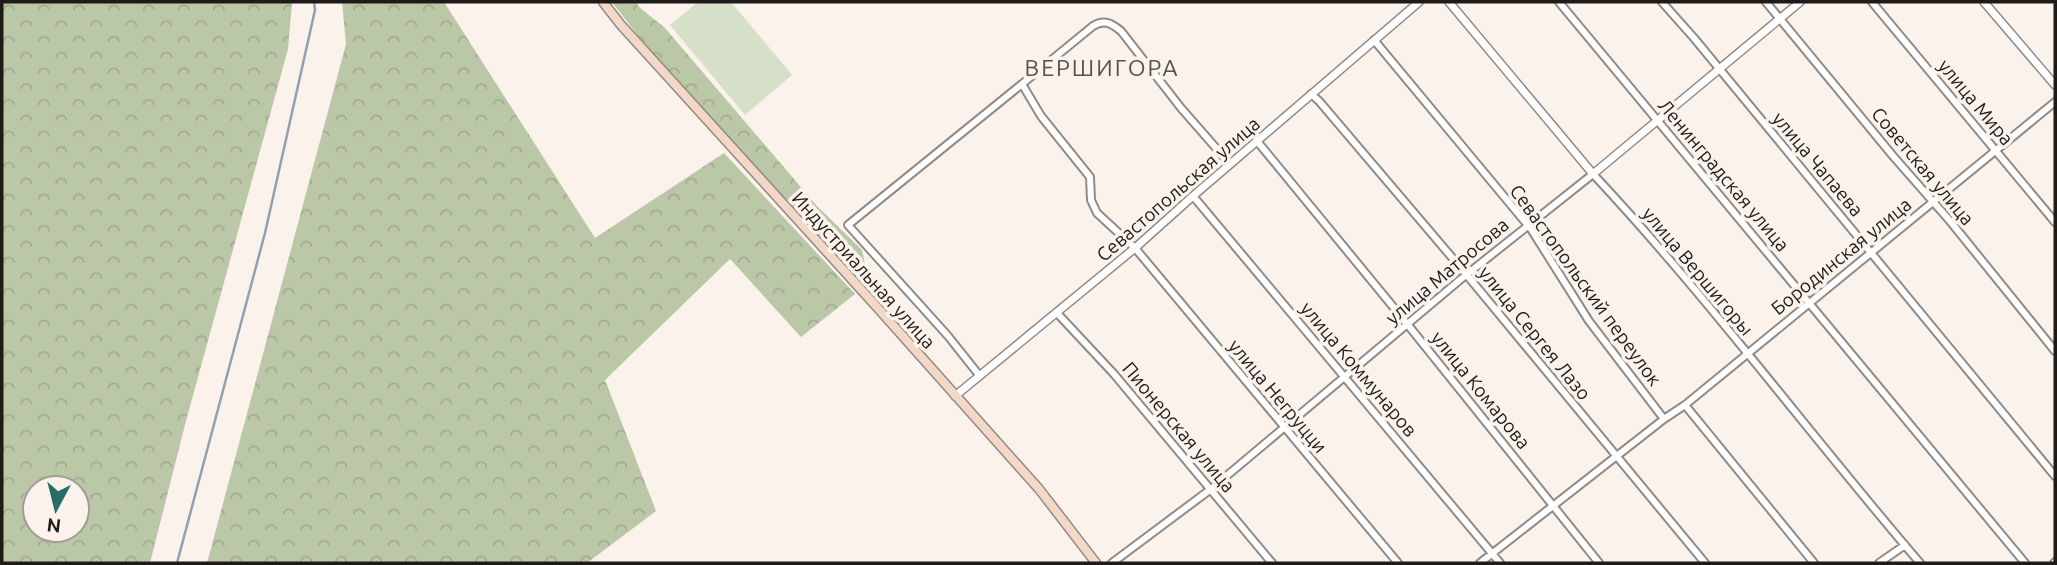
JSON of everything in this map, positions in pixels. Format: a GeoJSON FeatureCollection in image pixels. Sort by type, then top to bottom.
{"type":"FeatureCollection","features":[{"type":"Feature","properties":{"kind":"main road","name":"Индустриальная улица"},"geometry":{"type":"LineString","coordinates":[[603,2],[1038,489],[1096,563]]}},
{"type":"Feature","properties":{"kind":"street","name":"Севастопольская улица"},"geometry":{"type":"LineString","coordinates":[[955,396],[1135,248],[1417,2]]}},
{"type":"Feature","properties":{"kind":"street","name":"улица Вершигоры"},"geometry":{"type":"LineString","coordinates":[[1449,2],[1593,174],[1619,201],[1920,563]]}},
{"type":"Feature","properties":{"kind":"street","name":"Ленинградская улица"},"geometry":{"type":"LineString","coordinates":[[1559,2],[2025,563]]}},
{"type":"Feature","properties":{"kind":"street","name":"улица Чапаева"},"geometry":{"type":"LineString","coordinates":[[1662,2],[2055,476]]}},
{"type":"Feature","properties":{"kind":"street","name":"Советская улица"},"geometry":{"type":"LineString","coordinates":[[1766,2],[2055,351]]}},
{"type":"Feature","properties":{"kind":"street","name":"улица Матросова"},"geometry":{"type":"LineString","coordinates":[[1112,563],[1211,489],[1466,274],[1593,174],[1800,2]]}},
{"type":"Feature","properties":{"kind":"street","name":"улица Мира"},"geometry":{"type":"LineString","coordinates":[[1872,2],[2055,222]]}},
{"type":"Feature","properties":{"kind":"street"},"geometry":{"type":"LineString","coordinates":[[1983,2],[2055,85]]}},
{"type":"Feature","properties":{"kind":"street"},"geometry":{"type":"LineString","coordinates":[[979,375],[948,336],[848,225],[1099,22],[1108,22],[1121,31],[1230,164]]}},
{"type":"Feature","properties":{"kind":"street","name":"Севастопольский переулок"},"geometry":{"type":"LineString","coordinates":[[1374,40],[1527,225],[1589,321],[1664,419]]}},
{"type":"Feature","properties":{"kind":"street","name":"улица Негруцци"},"geometry":{"type":"LineString","coordinates":[[1022,85],[1041,116],[1090,177],[1091,200],[1097,213],[1135,248],[1398,563]]}},
{"type":"Feature","properties":{"kind":"street","name":"улица Сергея Лазо"},"geometry":{"type":"LineString","coordinates":[[1311,94],[1466,274],[1705,563]]}},
{"type":"Feature","properties":{"kind":"street","name":"Бородинская улица"},"geometry":{"type":"LineString","coordinates":[[1480,563],[1685,405],[2055,102]]}},
{"type":"Feature","properties":{"kind":"street","name":"улица Комарова"},"geometry":{"type":"LineString","coordinates":[[1257,141],[1599,563]]}},
{"type":"Feature","properties":{"kind":"street","name":"улица Коммунаров"},"geometry":{"type":"LineString","coordinates":[[1193,196],[1500,563]]}},
{"type":"Feature","properties":{"kind":"street","name":"Пионерская улица"},"geometry":{"type":"LineString","coordinates":[[1057,313],[1114,374],[1272,563]]}},
{"type":"Feature","properties":{"kind":"street"},"geometry":{"type":"LineString","coordinates":[[1685,405],[1814,563]]}},
{"type":"Feature","properties":{"kind":"street"},"geometry":{"type":"LineString","coordinates":[[1879,563],[1905,545]]}},
{"type":"Feature","properties":{"kind":"green space"},"geometry":{"type":"Polygon","coordinates":[[[2,2],[292,2],[288,49],[150,563],[2,563],[2,2]]]}},
{"type":"Feature","properties":{"kind":"green space"},"geometry":{"type":"Polygon","coordinates":[[[342,2],[444,2],[595,238],[724,153],[855,294],[801,337],[730,259],[605,380],[656,511],[587,563],[207,563],[346,44],[342,2]]]}},
{"type":"Feature","properties":{"kind":"green space"},"geometry":{"type":"Polygon","coordinates":[[[612,2],[636,2],[665,28],[817,206],[862,250],[865,264],[862,270],[858,273],[837,258],[705,113],[612,2]]]}},
{"type":"Feature","properties":{"kind":"green space"},"geometry":{"type":"Polygon","coordinates":[[[698,2],[731,2],[792,75],[745,115],[670,25],[698,2]]]}},
{"type":"Feature","properties":{"kind":"waterway"},"geometry":{"type":"LineString","coordinates":[[177,563],[265,233],[315,10],[314,2]]}},
{"type":"Feature","properties":{"kind":"district","name":"ВЕРШИГОРА"},"geometry":{"type":"Point","coordinates":[1102,68]}}]}
